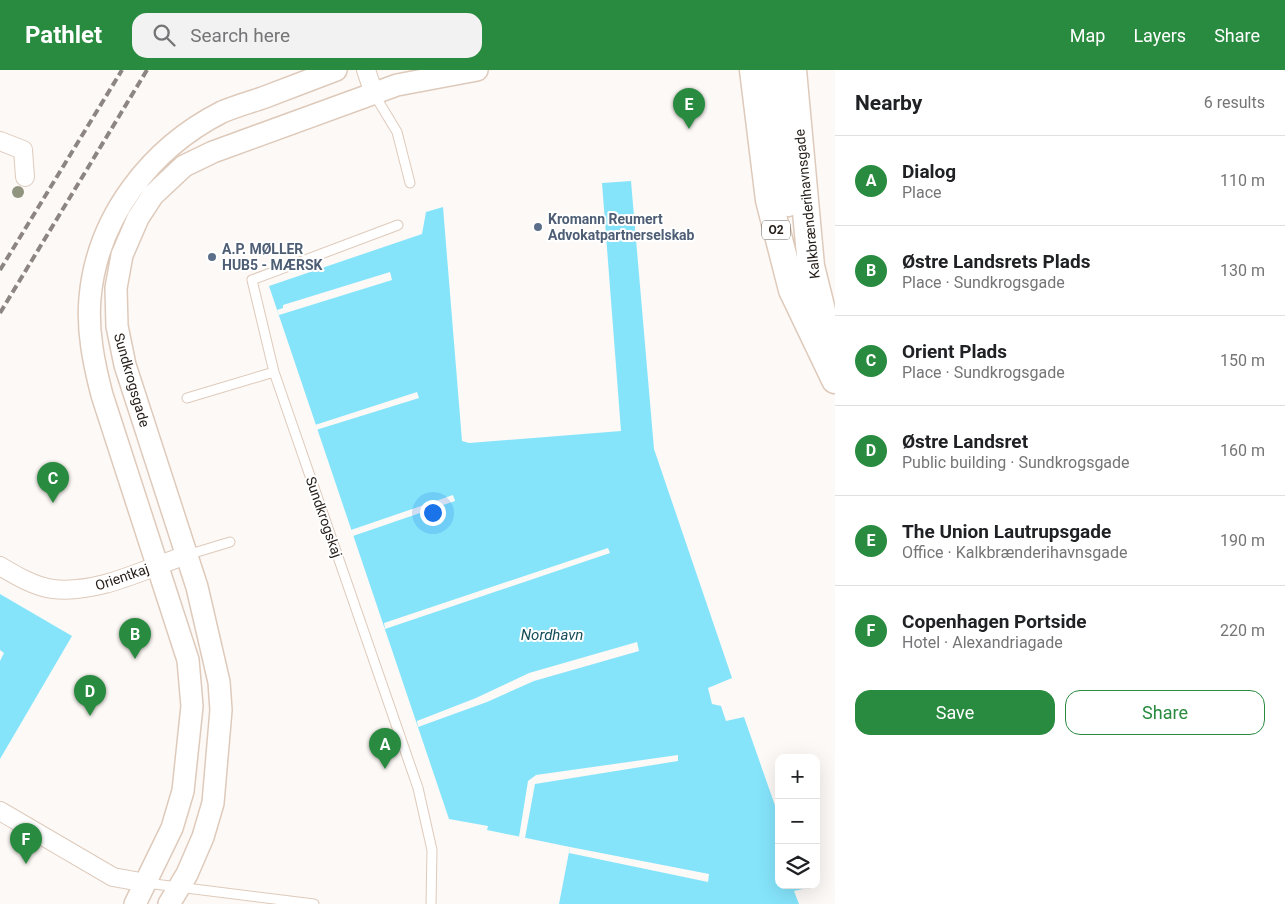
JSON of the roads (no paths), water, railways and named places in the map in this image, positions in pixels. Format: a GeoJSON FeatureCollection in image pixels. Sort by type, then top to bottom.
{"type":"FeatureCollection","features":[{"type":"Feature","properties":{"kind":"main road","name":"Kalkbrænderihavnsgade"},"geometry":{"type":"LineString","coordinates":[[793,70],[811,266],[835,366]]}},
{"type":"Feature","properties":{"kind":"main road","name":"Kalkbrænderihavnsgade"},"geometry":{"type":"LineString","coordinates":[[756,72],[768,200],[792,290],[835,380]]}},
{"type":"Feature","properties":{"kind":"main road"},"geometry":{"type":"LineString","coordinates":[[756,72],[780,143],[792,230],[811,266]]}},
{"type":"Feature","properties":{"kind":"street","name":"Sundkrogsgade"},"geometry":{"type":"LineString","coordinates":[[135,904],[160,857],[178,810],[188,754],[192,714],[188,660],[122,460],[94,362],[90,300],[93,275],[106,234],[125,196],[157,158],[186,134],[223,112],[336,70]]}},
{"type":"Feature","properties":{"kind":"street"},"geometry":{"type":"LineString","coordinates":[[366,70],[374,94]]}},
{"type":"Feature","properties":{"kind":"street","name":"Sundkrogsgade"},"geometry":{"type":"LineString","coordinates":[[174,895],[203,838],[213,803],[221,710],[219,682],[208,630],[187,555],[131,383],[116,326],[116,288],[122,255],[138,218],[153,195],[184,166],[222,149],[397,85],[477,70]]}},
{"type":"Feature","properties":{"kind":"street"},"geometry":{"type":"LineString","coordinates":[[0,141],[23,150],[25,177]]}},
{"type":"Feature","properties":{"kind":"street","name":"Orientkaj"},"geometry":{"type":"LineString","coordinates":[[0,566],[36,584],[52,589],[88,588],[187,555]]}},
{"type":"Feature","properties":{"kind":"street"},"geometry":{"type":"LineString","coordinates":[[0,811],[113,877],[146,883]]}},
{"type":"Feature","properties":{"kind":"lane"},"geometry":{"type":"LineString","coordinates":[[374,94],[397,132],[410,182]]}},
{"type":"Feature","properties":{"kind":"lane","name":"Sundkrogskaj"},"geometry":{"type":"LineString","coordinates":[[398,225],[252,280],[274,372],[418,788],[432,850],[431,904]]}},
{"type":"Feature","properties":{"kind":"lane"},"geometry":{"type":"LineString","coordinates":[[187,398],[274,372]]}},
{"type":"Feature","properties":{"kind":"lane"},"geometry":{"type":"LineString","coordinates":[[187,555],[230,542]]}},
{"type":"Feature","properties":{"kind":"lane"},"geometry":{"type":"LineString","coordinates":[[146,883],[174,895],[314,904]]}},
{"type":"Feature","properties":{"kind":"water","name":"Nordhavn"},"geometry":{"type":"Polygon","coordinates":[[[631,181],[654,449],[732,678],[708,688],[712,704],[721,706],[726,721],[744,717],[775,806],[775,889],[803,889],[794,891],[799,904],[559,904],[570,847],[487,830],[488,826],[449,819],[269,286],[422,234],[426,212],[443,207],[462,441],[469,443],[621,431],[602,183],[631,181]]]}},
{"type":"Feature","properties":{"kind":"water"},"geometry":{"type":"Polygon","coordinates":[[[0,594],[72,636],[0,759],[0,661],[4,653],[0,650],[0,594]]]}},
{"type":"Feature","properties":{"kind":"railway"},"geometry":{"type":"LineString","coordinates":[[0,270],[122,70]]}},
{"type":"Feature","properties":{"kind":"railway"},"geometry":{"type":"LineString","coordinates":[[0,313],[147,70]]}},
{"type":"Feature","properties":{"kind":"place","name":"The Union Lautrupsgade"},"geometry":{"type":"Point","coordinates":[689,129]}},
{"type":"Feature","properties":{"kind":"place","name":"Kromann Reumert Advokatpartnerselskab"},"geometry":{"type":"Point","coordinates":[538,227]}},
{"type":"Feature","properties":{"kind":"place","name":"A.P. MØLLER HUB5 - MÆRSK"},"geometry":{"type":"Point","coordinates":[212,257]}},
{"type":"Feature","properties":{"kind":"place","name":"Orient Plads"},"geometry":{"type":"Point","coordinates":[53,503]}},
{"type":"Feature","properties":{"kind":"place","name":"Østre Landsrets Plads"},"geometry":{"type":"Point","coordinates":[135,659]}},
{"type":"Feature","properties":{"kind":"place","name":"Østre Landsret"},"geometry":{"type":"Point","coordinates":[90,716]}},
{"type":"Feature","properties":{"kind":"place","name":"Dialog"},"geometry":{"type":"Point","coordinates":[385,769]}},
{"type":"Feature","properties":{"kind":"place","name":"Copenhagen Portside"},"geometry":{"type":"Point","coordinates":[26,864]}}]}
